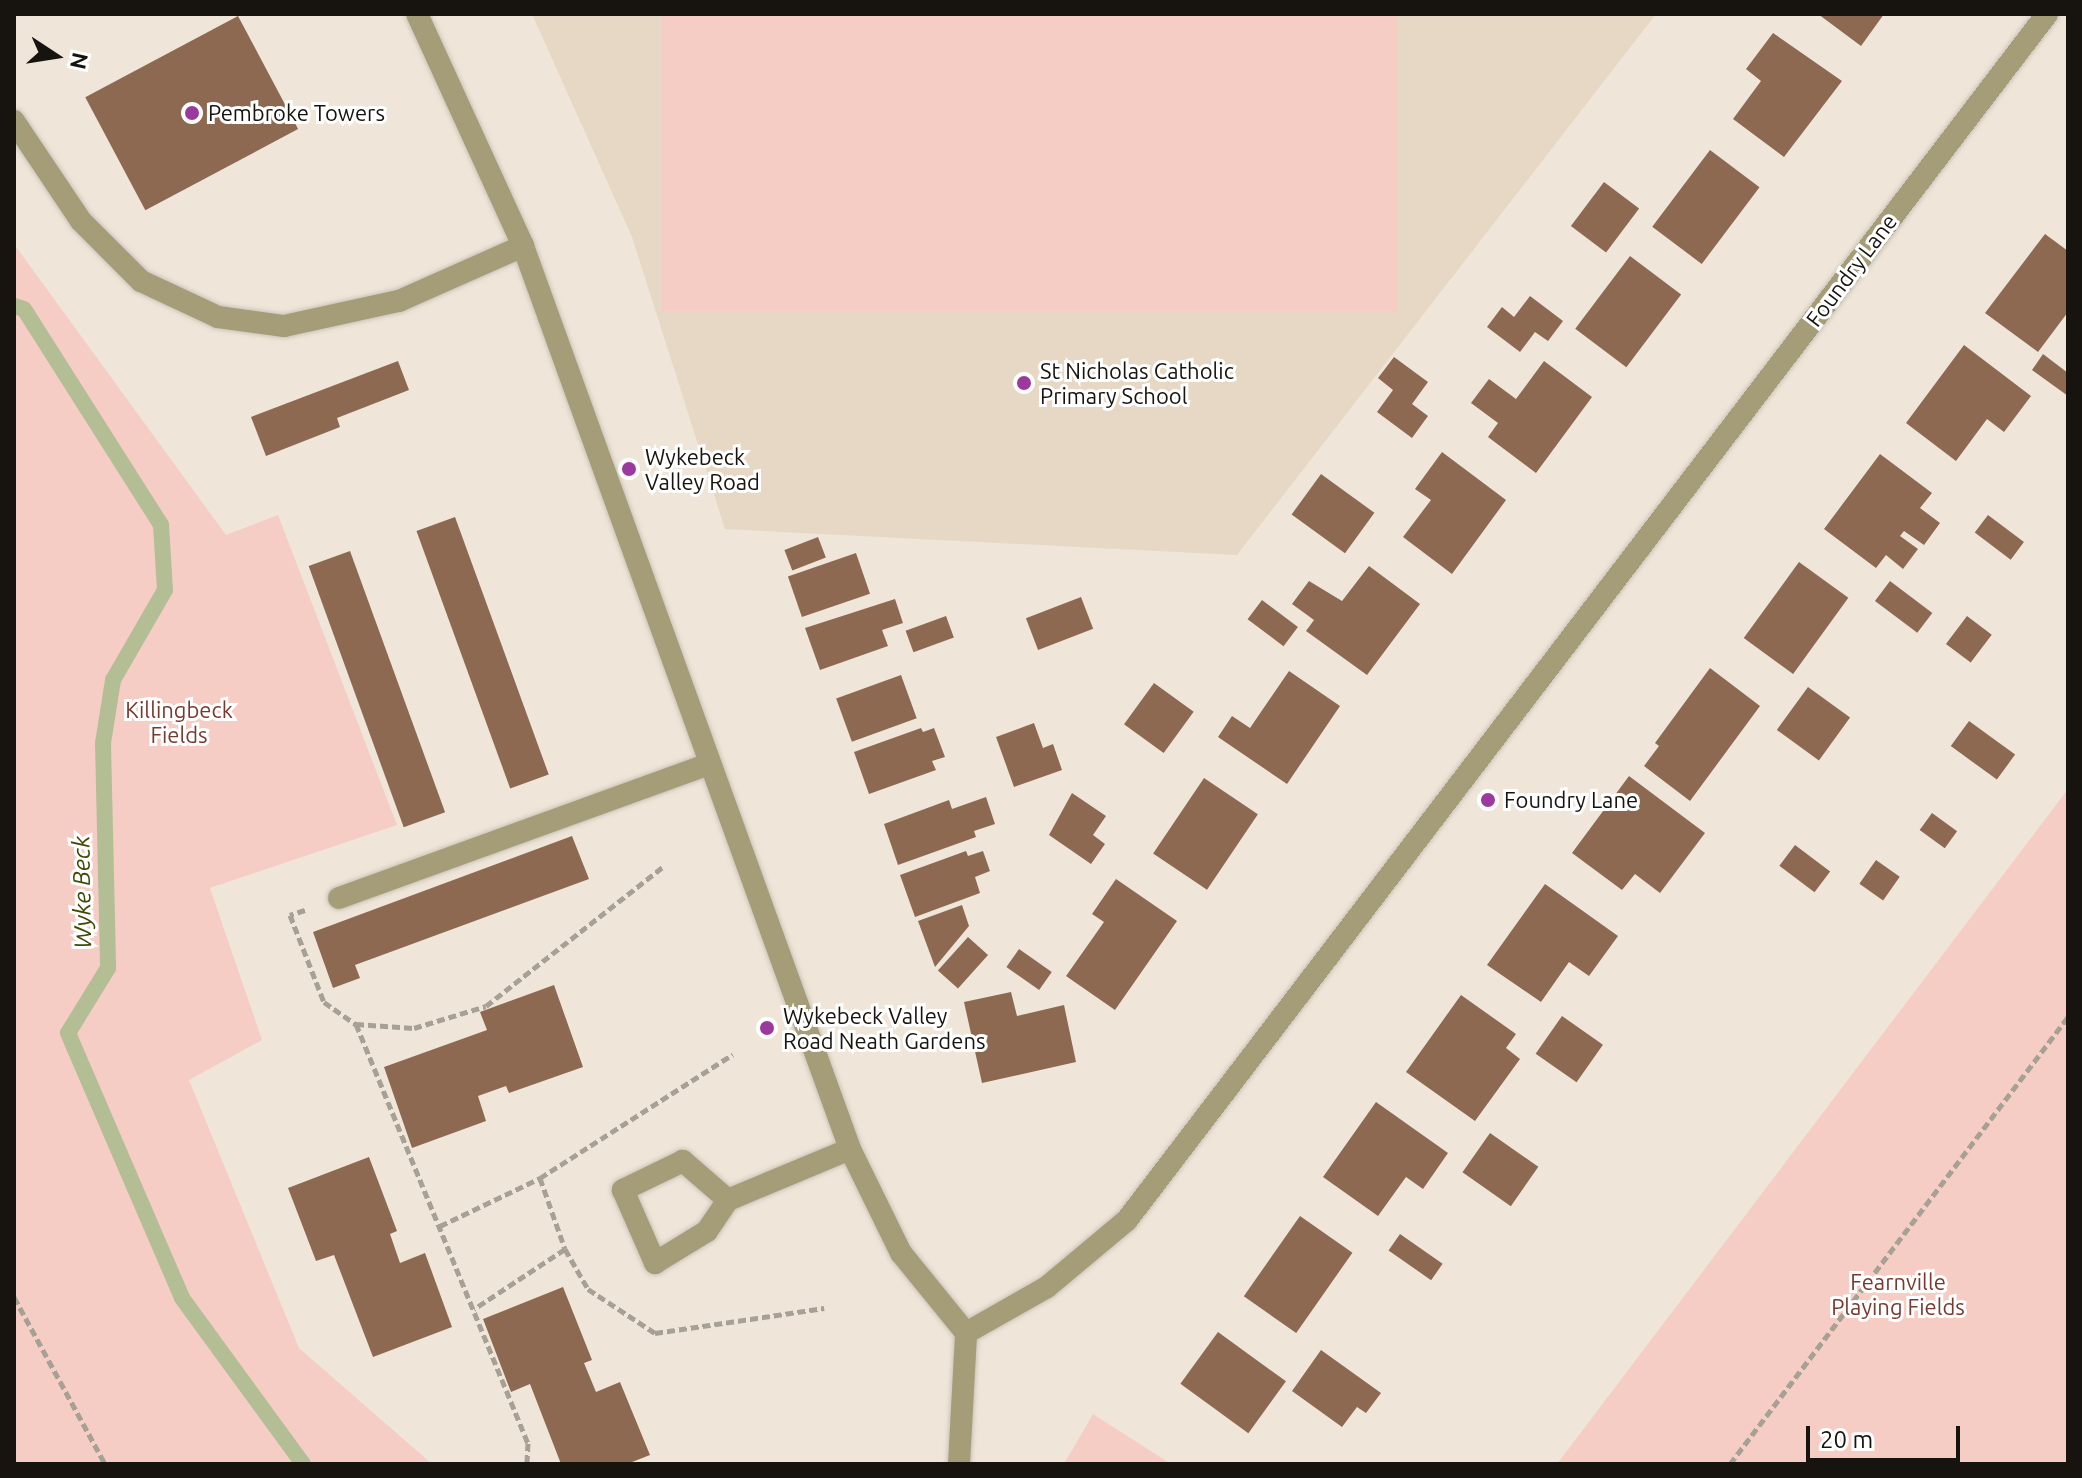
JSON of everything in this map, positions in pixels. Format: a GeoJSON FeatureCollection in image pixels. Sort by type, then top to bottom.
{"type":"FeatureCollection","features":[{"type":"Feature","properties":{"kind":"street"},"geometry":{"type":"LineString","coordinates":[[417,14],[523,246],[850,1149],[901,1253],[966,1333],[959,1464]]}},
{"type":"Feature","properties":{"kind":"street","name":"Foundry Lane"},"geometry":{"type":"LineString","coordinates":[[966,1333],[1047,1287],[1127,1220],[2047,14]]}},
{"type":"Feature","properties":{"kind":"street"},"geometry":{"type":"LineString","coordinates":[[14,121],[81,221],[141,281],[218,317],[284,326],[399,301],[523,246]]}},
{"type":"Feature","properties":{"kind":"street"},"geometry":{"type":"LineString","coordinates":[[339,898],[710,764]]}},
{"type":"Feature","properties":{"kind":"street"},"geometry":{"type":"LineString","coordinates":[[728,1200],[683,1161],[623,1190],[655,1263],[707,1231],[728,1200],[850,1149]]}},
{"type":"Feature","properties":{"kind":"path"},"geometry":{"type":"LineString","coordinates":[[339,898],[290,915],[324,1002],[356,1024],[414,1028],[486,1006],[664,866]]}},
{"type":"Feature","properties":{"kind":"path"},"geometry":{"type":"LineString","coordinates":[[1730,1464],[2068,1017]]}},
{"type":"Feature","properties":{"kind":"path"},"geometry":{"type":"LineString","coordinates":[[356,1024],[528,1443],[527,1464]]}},
{"type":"Feature","properties":{"kind":"path"},"geometry":{"type":"LineString","coordinates":[[440,1226],[540,1178],[733,1054]]}},
{"type":"Feature","properties":{"kind":"path"},"geometry":{"type":"LineString","coordinates":[[540,1178],[565,1249],[588,1289],[655,1333],[824,1308]]}},
{"type":"Feature","properties":{"kind":"path"},"geometry":{"type":"LineString","coordinates":[[474,1309],[565,1249]]}},
{"type":"Feature","properties":{"kind":"path"},"geometry":{"type":"LineString","coordinates":[[14,1297],[105,1464]]}},
{"type":"Feature","properties":{"kind":"shaded area","name":"St Nicholas Catholic Primary School"},"geometry":{"type":"Polygon","coordinates":[[[532,14],[1656,14],[1237,555],[725,529],[632,237],[532,14]]]}},
{"type":"Feature","properties":{"kind":"green space"},"geometry":{"type":"Polygon","coordinates":[[[662,14],[1398,14],[1398,311],[662,311],[662,14]]]}},
{"type":"Feature","properties":{"kind":"green space","name":"Killingbeck Fields"},"geometry":{"type":"Polygon","coordinates":[[[14,244],[226,535],[278,515],[397,825],[210,888],[262,1040],[189,1080],[299,1348],[432,1464],[14,1464],[14,244]]]}},
{"type":"Feature","properties":{"kind":"green space","name":"Fearnville Playing Fields"},"geometry":{"type":"Polygon","coordinates":[[[2068,789],[2068,1464],[1557,1464],[2068,789]]]}},
{"type":"Feature","properties":{"kind":"green space"},"geometry":{"type":"Polygon","coordinates":[[[1093,1414],[1171,1464],[1064,1464],[1093,1414]]]}},
{"type":"Feature","properties":{"kind":"building"},"geometry":{"type":"Polygon","coordinates":[[[1818,14],[1884,14],[1861,46],[1818,14]]]}},
{"type":"Feature","properties":{"kind":"building","name":"Pembroke Towers"},"geometry":{"type":"Polygon","coordinates":[[[238,16],[298,129],[145,210],[85,97],[238,16]]]}},
{"type":"Feature","properties":{"kind":"building"},"geometry":{"type":"Polygon","coordinates":[[[1773,33],[1842,81],[1784,157],[1733,119],[1761,81],[1746,69],[1773,33]]]}},
{"type":"Feature","properties":{"kind":"building"},"geometry":{"type":"Polygon","coordinates":[[[1710,150],[1760,187],[1702,264],[1652,227],[1710,150]]]}},
{"type":"Feature","properties":{"kind":"building"},"geometry":{"type":"Polygon","coordinates":[[[1604,182],[1639,208],[1606,252],[1571,226],[1604,182]]]}},
{"type":"Feature","properties":{"kind":"building"},"geometry":{"type":"Polygon","coordinates":[[[2045,234],[2068,251],[2068,312],[2038,352],[1985,313],[2045,234]]]}},
{"type":"Feature","properties":{"kind":"building"},"geometry":{"type":"Polygon","coordinates":[[[1630,256],[1681,295],[1626,367],[1575,329],[1630,256]]]}},
{"type":"Feature","properties":{"kind":"building"},"geometry":{"type":"Polygon","coordinates":[[[1530,296],[1563,321],[1548,341],[1535,332],[1520,352],[1487,327],[1502,307],[1514,317],[1530,296]]]}},
{"type":"Feature","properties":{"kind":"building"},"geometry":{"type":"Polygon","coordinates":[[[1964,345],[2031,396],[2004,432],[1987,419],[1956,461],[1906,423],[1964,345]]]}},
{"type":"Feature","properties":{"kind":"building"},"geometry":{"type":"Polygon","coordinates":[[[2043,354],[2068,373],[2068,396],[2032,370],[2043,354]]]}},
{"type":"Feature","properties":{"kind":"building"},"geometry":{"type":"Polygon","coordinates":[[[1394,357],[1428,382],[1412,404],[1428,416],[1412,438],[1377,412],[1393,390],[1378,378],[1394,357]]]}},
{"type":"Feature","properties":{"kind":"building"},"geometry":{"type":"Polygon","coordinates":[[[398,361],[409,390],[337,418],[340,427],[266,456],[251,417],[398,361]]]}},
{"type":"Feature","properties":{"kind":"building"},"geometry":{"type":"Polygon","coordinates":[[[1544,361],[1592,397],[1536,473],[1488,437],[1498,423],[1471,403],[1489,379],[1516,399],[1544,361]]]}},
{"type":"Feature","properties":{"kind":"building"},"geometry":{"type":"Polygon","coordinates":[[[1442,452],[1506,500],[1452,574],[1403,537],[1431,500],[1415,489],[1442,452]]]}},
{"type":"Feature","properties":{"kind":"building"},"geometry":{"type":"Polygon","coordinates":[[[1880,454],[1932,493],[1920,508],[1940,523],[1924,545],[1904,531],[1900,536],[1918,549],[1903,569],[1886,555],[1876,568],[1824,529],[1880,454]]]}},
{"type":"Feature","properties":{"kind":"building"},"geometry":{"type":"Polygon","coordinates":[[[1321,474],[1374,513],[1345,553],[1292,514],[1321,474]]]}},
{"type":"Feature","properties":{"kind":"building"},"geometry":{"type":"Polygon","coordinates":[[[1988,515],[2024,542],[2011,560],[1975,533],[1988,515]]]}},
{"type":"Feature","properties":{"kind":"building"},"geometry":{"type":"Polygon","coordinates":[[[455,517],[549,774],[510,788],[416,531],[455,517]]]}},
{"type":"Feature","properties":{"kind":"building"},"geometry":{"type":"Polygon","coordinates":[[[818,537],[826,558],[792,570],[784,550],[818,537]]]}},
{"type":"Feature","properties":{"kind":"building"},"geometry":{"type":"Polygon","coordinates":[[[350,551],[445,812],[404,827],[309,566],[350,551]]]}},
{"type":"Feature","properties":{"kind":"building"},"geometry":{"type":"Polygon","coordinates":[[[856,553],[870,594],[802,617],[788,576],[856,553]]]}},
{"type":"Feature","properties":{"kind":"building"},"geometry":{"type":"Polygon","coordinates":[[[1799,562],[1848,598],[1793,674],[1744,638],[1799,562]]]}},
{"type":"Feature","properties":{"kind":"building"},"geometry":{"type":"Polygon","coordinates":[[[1369,566],[1420,604],[1367,675],[1306,631],[1314,620],[1292,604],[1309,581],[1342,601],[1369,566]]]}},
{"type":"Feature","properties":{"kind":"building"},"geometry":{"type":"Polygon","coordinates":[[[1890,581],[1932,613],[1917,633],[1875,601],[1890,581]]]}},
{"type":"Feature","properties":{"kind":"building"},"geometry":{"type":"Polygon","coordinates":[[[1081,597],[1093,629],[1038,650],[1026,618],[1081,597]]]}},
{"type":"Feature","properties":{"kind":"building"},"geometry":{"type":"Polygon","coordinates":[[[895,599],[903,623],[882,630],[888,646],[820,670],[805,628],[895,599]]]}},
{"type":"Feature","properties":{"kind":"building"},"geometry":{"type":"Polygon","coordinates":[[[1262,600],[1298,627],[1283,646],[1248,619],[1262,600]]]}},
{"type":"Feature","properties":{"kind":"building"},"geometry":{"type":"Polygon","coordinates":[[[946,616],[954,638],[913,652],[906,631],[946,616]]]}},
{"type":"Feature","properties":{"kind":"building"},"geometry":{"type":"Polygon","coordinates":[[[1967,616],[1992,635],[1971,663],[1946,644],[1967,616]]]}},
{"type":"Feature","properties":{"kind":"building"},"geometry":{"type":"Polygon","coordinates":[[[1710,668],[1760,706],[1690,801],[1644,766],[1659,746],[1655,743],[1710,668]]]}},
{"type":"Feature","properties":{"kind":"building"},"geometry":{"type":"Polygon","coordinates":[[[1289,671],[1340,706],[1287,784],[1218,737],[1232,716],[1250,728],[1289,671]]]}},
{"type":"Feature","properties":{"kind":"building"},"geometry":{"type":"Polygon","coordinates":[[[901,675],[917,718],[852,742],[836,699],[901,675]]]}},
{"type":"Feature","properties":{"kind":"building"},"geometry":{"type":"Polygon","coordinates":[[[1154,683],[1194,712],[1164,753],[1124,724],[1154,683]]]}},
{"type":"Feature","properties":{"kind":"building"},"geometry":{"type":"Polygon","coordinates":[[[1808,687],[1850,718],[1819,760],[1777,730],[1808,687]]]}},
{"type":"Feature","properties":{"kind":"building"},"geometry":{"type":"Polygon","coordinates":[[[1969,721],[2015,755],[1997,780],[1951,746],[1969,721]]]}},
{"type":"Feature","properties":{"kind":"building"},"geometry":{"type":"Polygon","coordinates":[[[1034,723],[1043,748],[1053,744],[1062,770],[1014,787],[996,737],[1034,723]]]}},
{"type":"Feature","properties":{"kind":"building"},"geometry":{"type":"Polygon","coordinates":[[[921,728],[923,732],[934,728],[945,757],[932,761],[936,770],[869,794],[854,752],[921,728]]]}},
{"type":"Feature","properties":{"kind":"building"},"geometry":{"type":"Polygon","coordinates":[[[1629,776],[1705,833],[1660,893],[1635,874],[1622,890],[1572,853],[1629,776]]]}},
{"type":"Feature","properties":{"kind":"building"},"geometry":{"type":"Polygon","coordinates":[[[1204,778],[1258,814],[1207,890],[1153,853],[1204,778]]]}},
{"type":"Feature","properties":{"kind":"building"},"geometry":{"type":"Polygon","coordinates":[[[1072,793],[1106,816],[1093,835],[1105,844],[1091,864],[1049,835],[1072,793]]]}},
{"type":"Feature","properties":{"kind":"building"},"geometry":{"type":"Polygon","coordinates":[[[986,797],[995,824],[974,831],[976,837],[898,865],[884,824],[949,800],[952,809],[986,797]]]}},
{"type":"Feature","properties":{"kind":"building"},"geometry":{"type":"Polygon","coordinates":[[[1932,813],[1957,831],[1945,848],[1920,830],[1932,813]]]}},
{"type":"Feature","properties":{"kind":"building"},"geometry":{"type":"Polygon","coordinates":[[[572,836],[589,879],[355,965],[360,978],[333,988],[313,932],[572,836]]]}},
{"type":"Feature","properties":{"kind":"building"},"geometry":{"type":"Polygon","coordinates":[[[1795,845],[1830,871],[1814,892],[1779,866],[1795,845]]]}},
{"type":"Feature","properties":{"kind":"building"},"geometry":{"type":"Polygon","coordinates":[[[966,851],[968,856],[983,851],[990,871],[975,877],[980,893],[915,917],[900,875],[966,851]]]}},
{"type":"Feature","properties":{"kind":"building"},"geometry":{"type":"Polygon","coordinates":[[[1876,860],[1900,877],[1883,900],[1859,884],[1876,860]]]}},
{"type":"Feature","properties":{"kind":"building"},"geometry":{"type":"Polygon","coordinates":[[[1116,879],[1177,921],[1115,1010],[1066,976],[1104,922],[1092,914],[1116,879]]]}},
{"type":"Feature","properties":{"kind":"building"},"geometry":{"type":"Polygon","coordinates":[[[1545,884],[1618,936],[1589,976],[1569,962],[1541,1002],[1487,965],[1545,884]]]}},
{"type":"Feature","properties":{"kind":"building"},"geometry":{"type":"Polygon","coordinates":[[[962,905],[969,926],[935,967],[918,921],[962,905]]]}},
{"type":"Feature","properties":{"kind":"building"},"geometry":{"type":"Polygon","coordinates":[[[968,937],[988,955],[958,989],[938,970],[968,937]]]}},
{"type":"Feature","properties":{"kind":"building"},"geometry":{"type":"Polygon","coordinates":[[[1019,949],[1052,972],[1039,990],[1006,967],[1019,949]]]}},
{"type":"Feature","properties":{"kind":"building"},"geometry":{"type":"Polygon","coordinates":[[[554,985],[583,1067],[509,1093],[506,1086],[478,1096],[486,1121],[412,1148],[384,1067],[487,1030],[480,1012],[554,985]]]}},
{"type":"Feature","properties":{"kind":"building"},"geometry":{"type":"Polygon","coordinates":[[[1011,992],[1017,1016],[1064,1005],[1076,1062],[982,1083],[964,1002],[1011,992]]]}},
{"type":"Feature","properties":{"kind":"building"},"geometry":{"type":"Polygon","coordinates":[[[1461,995],[1516,1034],[1506,1048],[1520,1059],[1475,1121],[1406,1072],[1461,995]]]}},
{"type":"Feature","properties":{"kind":"building"},"geometry":{"type":"Polygon","coordinates":[[[1562,1016],[1603,1045],[1577,1082],[1536,1054],[1562,1016]]]}},
{"type":"Feature","properties":{"kind":"building"},"geometry":{"type":"Polygon","coordinates":[[[1376,1102],[1448,1153],[1423,1189],[1406,1177],[1378,1216],[1323,1177],[1376,1102]]]}},
{"type":"Feature","properties":{"kind":"building"},"geometry":{"type":"Polygon","coordinates":[[[1490,1133],[1538,1167],[1511,1206],[1462,1172],[1490,1133]]]}},
{"type":"Feature","properties":{"kind":"building"},"geometry":{"type":"Polygon","coordinates":[[[369,1157],[397,1231],[390,1234],[400,1263],[425,1253],[452,1327],[373,1357],[334,1255],[316,1261],[288,1188],[369,1157]]]}},
{"type":"Feature","properties":{"kind":"building"},"geometry":{"type":"Polygon","coordinates":[[[1300,1216],[1352,1253],[1296,1333],[1244,1296],[1300,1216]]]}},
{"type":"Feature","properties":{"kind":"building"},"geometry":{"type":"Polygon","coordinates":[[[1400,1234],[1443,1264],[1431,1280],[1389,1250],[1400,1234]]]}},
{"type":"Feature","properties":{"kind":"building"},"geometry":{"type":"Polygon","coordinates":[[[563,1287],[592,1360],[584,1363],[596,1392],[620,1382],[650,1455],[627,1464],[561,1464],[530,1384],[511,1392],[483,1319],[563,1287]]]}},
{"type":"Feature","properties":{"kind":"building"},"geometry":{"type":"Polygon","coordinates":[[[1218,1332],[1286,1381],[1248,1433],[1180,1384],[1218,1332]]]}},
{"type":"Feature","properties":{"kind":"building"},"geometry":{"type":"Polygon","coordinates":[[[1321,1350],[1381,1393],[1366,1413],[1357,1407],[1342,1427],[1292,1391],[1321,1350]]]}},
{"type":"Feature","properties":{"kind":"waterway","name":"Wyke Beck"},"geometry":{"type":"LineString","coordinates":[[14,306],[24,309],[161,525],[165,590],[113,680],[103,743],[108,968],[68,1033],[182,1298],[303,1464]]}},
{"type":"Feature","properties":{"kind":"place","name":"Pembroke Towers"},"geometry":{"type":"Point","coordinates":[192,113]}},
{"type":"Feature","properties":{"kind":"place","name":"St Nicholas Catholic Primary School"},"geometry":{"type":"Point","coordinates":[1024,383]}},
{"type":"Feature","properties":{"kind":"place","name":"Wykebeck Valley Road"},"geometry":{"type":"Point","coordinates":[629,469]}},
{"type":"Feature","properties":{"kind":"place","name":"Foundry Lane"},"geometry":{"type":"Point","coordinates":[1488,800]}},
{"type":"Feature","properties":{"kind":"place","name":"Wykebeck Valley Road Neath Gardens"},"geometry":{"type":"Point","coordinates":[767,1028]}}]}
